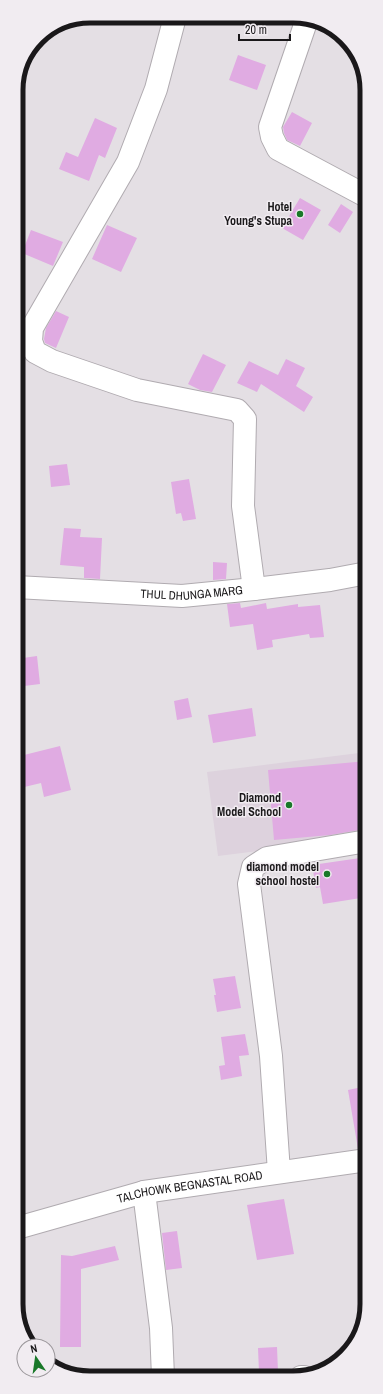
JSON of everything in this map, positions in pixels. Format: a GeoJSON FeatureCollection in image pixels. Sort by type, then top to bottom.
{"type":"FeatureCollection","features":[{"type":"Feature","properties":{"kind":"street"},"geometry":{"type":"LineString","coordinates":[[173,23],[156,89],[128,162],[32,328],[31,341],[35,352],[52,361],[138,390],[237,410],[245,419],[243,506],[254,589]]}},
{"type":"Feature","properties":{"kind":"street"},"geometry":{"type":"LineString","coordinates":[[305,24],[270,127],[272,136],[278,149],[360,193]]}},
{"type":"Feature","properties":{"kind":"street","name":"THUL DHUNGA MARG"},"geometry":{"type":"LineString","coordinates":[[23,586],[182,596],[330,580],[360,574]]}},
{"type":"Feature","properties":{"kind":"street"},"geometry":{"type":"LineString","coordinates":[[279,1172],[271,1056],[249,884],[251,873],[253,867],[267,858],[360,842]]}},
{"type":"Feature","properties":{"kind":"street","name":"TALCHOWK BEGNASTAL ROAD"},"geometry":{"type":"LineString","coordinates":[[23,1226],[144,1192],[360,1161]]}},
{"type":"Feature","properties":{"kind":"street"},"geometry":{"type":"LineString","coordinates":[[144,1192],[161,1328],[163,1371]]}},
{"type":"Feature","properties":{"kind":"shaded area","name":"Diamond Model School"},"geometry":{"type":"Polygon","coordinates":[[[360,753],[360,838],[218,856],[207,772],[360,753]]]}},
{"type":"Feature","properties":{"kind":"building"},"geometry":{"type":"Polygon","coordinates":[[[238,55],[266,65],[257,90],[229,80],[238,55]]]}},
{"type":"Feature","properties":{"kind":"building"},"geometry":{"type":"Polygon","coordinates":[[[292,112],[312,123],[300,146],[287,140],[284,133],[283,127],[292,112]]]}},
{"type":"Feature","properties":{"kind":"building"},"geometry":{"type":"Polygon","coordinates":[[[95,118],[117,128],[105,158],[99,155],[89,181],[59,169],[66,152],[78,157],[95,118]]]}},
{"type":"Feature","properties":{"kind":"building"},"geometry":{"type":"Polygon","coordinates":[[[300,198],[321,210],[303,240],[282,228],[300,198]]]}},
{"type":"Feature","properties":{"kind":"building"},"geometry":{"type":"Polygon","coordinates":[[[341,204],[353,212],[340,233],[328,225],[341,204]]]}},
{"type":"Feature","properties":{"kind":"building"},"geometry":{"type":"Polygon","coordinates":[[[107,225],[137,238],[121,272],[92,259],[107,225]]]}},
{"type":"Feature","properties":{"kind":"building"},"geometry":{"type":"Polygon","coordinates":[[[31,230],[63,242],[53,266],[23,253],[31,230]]]}},
{"type":"Feature","properties":{"kind":"building"},"geometry":{"type":"Polygon","coordinates":[[[56,311],[69,317],[56,348],[45,343],[44,339],[46,328],[56,311]]]}},
{"type":"Feature","properties":{"kind":"building"},"geometry":{"type":"Polygon","coordinates":[[[203,354],[226,365],[212,392],[200,390],[188,384],[203,354]]]}},
{"type":"Feature","properties":{"kind":"building"},"geometry":{"type":"Polygon","coordinates":[[[286,359],[305,368],[296,386],[313,397],[304,412],[261,384],[257,392],[237,383],[249,361],[278,375],[286,359]]]}},
{"type":"Feature","properties":{"kind":"building"},"geometry":{"type":"Polygon","coordinates":[[[67,464],[70,485],[51,487],[49,466],[67,464]]]}},
{"type":"Feature","properties":{"kind":"building"},"geometry":{"type":"Polygon","coordinates":[[[189,479],[196,519],[183,521],[181,513],[176,514],[171,482],[189,479]]]}},
{"type":"Feature","properties":{"kind":"building"},"geometry":{"type":"Polygon","coordinates":[[[64,528],[81,529],[80,537],[102,538],[100,579],[84,578],[84,567],[60,565],[64,528]]]}},
{"type":"Feature","properties":{"kind":"building"},"geometry":{"type":"Polygon","coordinates":[[[213,562],[227,563],[226,579],[213,580],[213,562]]]}},
{"type":"Feature","properties":{"kind":"building"},"geometry":{"type":"Polygon","coordinates":[[[240,603],[241,608],[266,603],[267,609],[298,604],[298,607],[320,605],[324,637],[310,638],[309,634],[272,640],[273,647],[257,650],[253,624],[230,627],[227,604],[240,603]]]}},
{"type":"Feature","properties":{"kind":"building"},"geometry":{"type":"Polygon","coordinates":[[[37,656],[40,684],[23,686],[23,658],[37,656]]]}},
{"type":"Feature","properties":{"kind":"building"},"geometry":{"type":"Polygon","coordinates":[[[188,698],[192,717],[177,720],[174,701],[188,698]]]}},
{"type":"Feature","properties":{"kind":"building"},"geometry":{"type":"Polygon","coordinates":[[[252,708],[256,736],[213,743],[208,715],[252,708]]]}},
{"type":"Feature","properties":{"kind":"building"},"geometry":{"type":"Polygon","coordinates":[[[60,746],[71,790],[44,797],[41,783],[23,787],[23,755],[60,746]]]}},
{"type":"Feature","properties":{"kind":"building"},"geometry":{"type":"Polygon","coordinates":[[[360,762],[360,830],[330,835],[274,840],[268,770],[360,762]]]}},
{"type":"Feature","properties":{"kind":"building"},"geometry":{"type":"Polygon","coordinates":[[[360,858],[360,898],[323,904],[320,887],[316,888],[312,865],[360,858]]]}},
{"type":"Feature","properties":{"kind":"building"},"geometry":{"type":"Polygon","coordinates":[[[235,976],[241,1008],[217,1012],[213,979],[235,976]]]}},
{"type":"Feature","properties":{"kind":"building"},"geometry":{"type":"Polygon","coordinates":[[[245,1034],[249,1055],[239,1056],[242,1076],[221,1080],[219,1066],[225,1065],[221,1037],[245,1034]]]}},
{"type":"Feature","properties":{"kind":"building"},"geometry":{"type":"Polygon","coordinates":[[[360,1087],[360,1149],[358,1149],[348,1090],[360,1087]]]}},
{"type":"Feature","properties":{"kind":"building"},"geometry":{"type":"Polygon","coordinates":[[[284,1199],[294,1254],[257,1260],[247,1205],[284,1199]]]}},
{"type":"Feature","properties":{"kind":"building"},"geometry":{"type":"Polygon","coordinates":[[[177,1231],[182,1268],[166,1270],[162,1233],[177,1231]]]}},
{"type":"Feature","properties":{"kind":"building"},"geometry":{"type":"Polygon","coordinates":[[[115,1246],[119,1260],[81,1269],[81,1347],[60,1347],[61,1255],[72,1256],[115,1246]]]}},
{"type":"Feature","properties":{"kind":"building"},"geometry":{"type":"Polygon","coordinates":[[[277,1347],[278,1371],[259,1371],[258,1348],[277,1347]]]}},
{"type":"Feature","properties":{"kind":"place","name":"Hotel Young's Stupa"},"geometry":{"type":"Point","coordinates":[300,214]}},
{"type":"Feature","properties":{"kind":"place","name":"Diamond Model School"},"geometry":{"type":"Point","coordinates":[289,805]}},
{"type":"Feature","properties":{"kind":"place","name":"diamond model school hostel"},"geometry":{"type":"Point","coordinates":[327,874]}}]}
